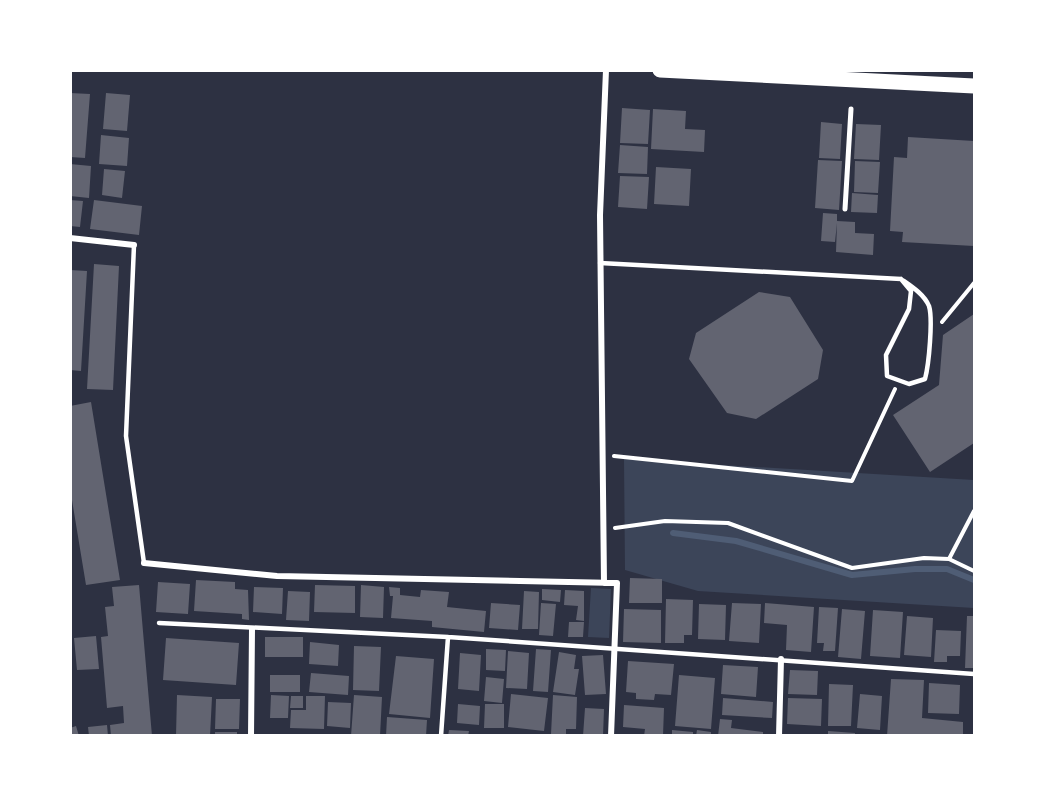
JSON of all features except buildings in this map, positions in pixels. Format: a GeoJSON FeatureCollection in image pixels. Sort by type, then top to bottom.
{"type":"FeatureCollection","features":[{"type":"Feature","properties":{"kind":"highway"},"geometry":{"type":"LineString","coordinates":[[660,70],[975,86]]}},
{"type":"Feature","properties":{"kind":"street"},"geometry":{"type":"LineString","coordinates":[[604,583],[600,263],[606,70]]}},
{"type":"Feature","properties":{"kind":"street"},"geometry":{"type":"LineString","coordinates":[[845,209],[851,109]]}},
{"type":"Feature","properties":{"kind":"street"},"geometry":{"type":"LineString","coordinates":[[70,238],[134,245]]}},
{"type":"Feature","properties":{"kind":"street"},"geometry":{"type":"LineString","coordinates":[[144,563],[277,576],[616,584],[611,735]]}},
{"type":"Feature","properties":{"kind":"street"},"geometry":{"type":"LineString","coordinates":[[251,735],[252,629]]}},
{"type":"Feature","properties":{"kind":"street"},"geometry":{"type":"LineString","coordinates":[[779,735],[781,659]]}},
{"type":"Feature","properties":{"kind":"lane"},"geometry":{"type":"LineString","coordinates":[[134,245],[126,436],[144,563]]}},
{"type":"Feature","properties":{"kind":"lane"},"geometry":{"type":"LineString","coordinates":[[600,263],[901,279],[920,293],[929,307],[929,363],[925,379],[909,384],[886,376],[886,355],[909,309],[910,291],[901,279]]}},
{"type":"Feature","properties":{"kind":"lane"},"geometry":{"type":"LineString","coordinates":[[159,623],[448,637],[975,674]]}},
{"type":"Feature","properties":{"kind":"lane"},"geometry":{"type":"LineString","coordinates":[[441,735],[448,637]]}},
{"type":"Feature","properties":{"kind":"path"},"geometry":{"type":"LineString","coordinates":[[929,338],[975,283]]}},
{"type":"Feature","properties":{"kind":"path"},"geometry":{"type":"LineString","coordinates":[[602,454],[852,480],[899,380]]}},
{"type":"Feature","properties":{"kind":"path"},"geometry":{"type":"LineString","coordinates":[[949,559],[975,511]]}},
{"type":"Feature","properties":{"kind":"path"},"geometry":{"type":"LineString","coordinates":[[603,530],[665,520],[728,523],[852,568],[924,558],[949,559],[975,571]]}},
{"type":"Feature","properties":{"kind":"shaded area"},"geometry":{"type":"Polygon","coordinates":[[[624,459],[974,480],[974,608],[698,591],[625,570],[624,459]]]}},
{"type":"Feature","properties":{"kind":"shaded area"},"geometry":{"type":"Polygon","coordinates":[[[591,588],[611,589],[609,638],[588,637],[591,588]]]}},
{"type":"Feature","properties":{"kind":"waterway"},"geometry":{"type":"LineString","coordinates":[[673,533],[736,541],[852,575],[915,569],[947,569],[974,580]]}}]}
